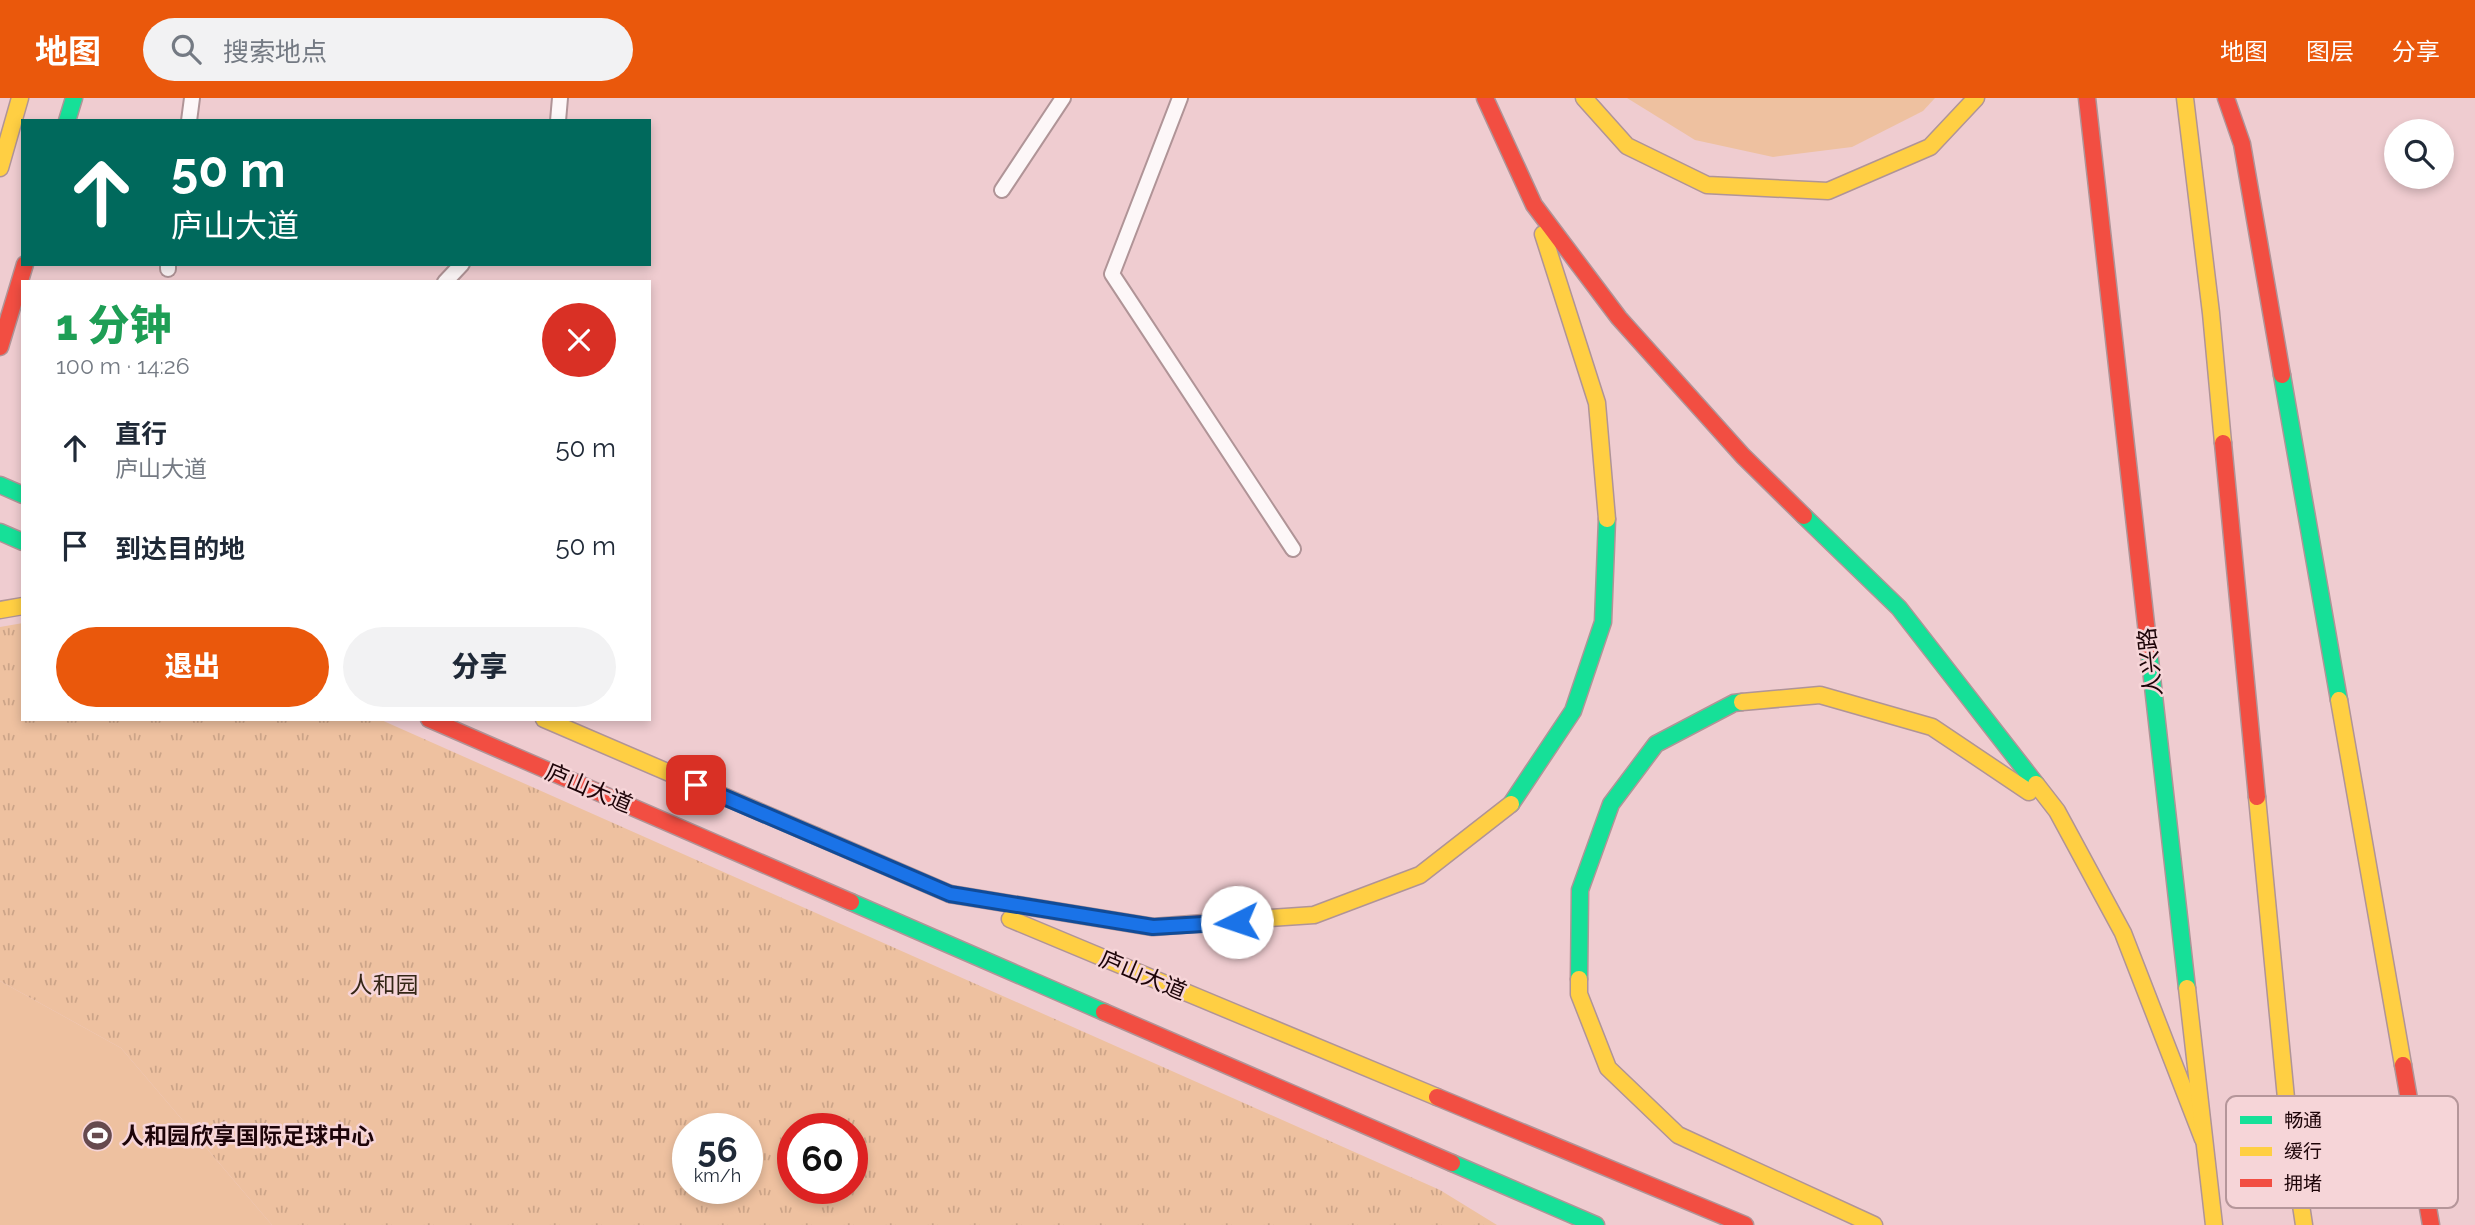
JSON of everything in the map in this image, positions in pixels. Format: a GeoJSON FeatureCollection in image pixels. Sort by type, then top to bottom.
{"type":"FeatureCollection","features":[{"type":"Feature","properties":{"kind":"main road"},"geometry":{"type":"LineString","coordinates":[[0,168],[20,98]]}},
{"type":"Feature","properties":{"kind":"main road"},"geometry":{"type":"LineString","coordinates":[[68,119],[74,98]]}},
{"type":"Feature","properties":{"kind":"main road"},"geometry":{"type":"LineString","coordinates":[[950,894],[1153,927],[1314,915],[1420,875],[1515,801],[1573,711],[1603,622],[1607,514],[1598,403],[1534,205],[1485,98]]}},
{"type":"Feature","properties":{"kind":"main road"},"geometry":{"type":"LineString","coordinates":[[1584,98],[1627,146],[1707,185],[1828,191],[1930,147],[1976,98]]}},
{"type":"Feature","properties":{"kind":"main road","name":"人兴路"},"geometry":{"type":"LineString","coordinates":[[2087,98],[2214,1225]]}},
{"type":"Feature","properties":{"kind":"main road"},"geometry":{"type":"LineString","coordinates":[[2185,98],[2211,313],[2286,1096]]}},
{"type":"Feature","properties":{"kind":"main road"},"geometry":{"type":"LineString","coordinates":[[2226,98],[2242,144],[2408,1096]]}},
{"type":"Feature","properties":{"kind":"main road"},"geometry":{"type":"LineString","coordinates":[[1534,205],[1619,318],[1743,456],[1899,608],[2057,811],[2123,933],[2203,1139]]}},
{"type":"Feature","properties":{"kind":"main road"},"geometry":{"type":"LineString","coordinates":[[0,347],[24,266]]}},
{"type":"Feature","properties":{"kind":"main road"},"geometry":{"type":"LineString","coordinates":[[0,485],[21,494]]}},
{"type":"Feature","properties":{"kind":"main road"},"geometry":{"type":"LineString","coordinates":[[0,532],[21,541]]}},
{"type":"Feature","properties":{"kind":"main road"},"geometry":{"type":"LineString","coordinates":[[0,610],[21,606]]}},
{"type":"Feature","properties":{"kind":"main road"},"geometry":{"type":"LineString","coordinates":[[1874,1225],[1678,1135],[1608,1068],[1579,994],[1580,890],[1611,803],[1656,744],[1734,703],[1819,695],[1932,727],[2057,811]]}},
{"type":"Feature","properties":{"kind":"main road","name":"庐山大道"},"geometry":{"type":"LineString","coordinates":[[434,721],[1596,1225]]}},
{"type":"Feature","properties":{"kind":"main road","name":"庐山大道"},"geometry":{"type":"LineString","coordinates":[[549,721],[950,894],[1745,1225]]}},
{"type":"Feature","properties":{"kind":"main road"},"geometry":{"type":"LineString","coordinates":[[1452,1163],[1558,1225]]}},
{"type":"Feature","properties":{"kind":"lane"},"geometry":{"type":"LineString","coordinates":[[188,119],[192,98]]}},
{"type":"Feature","properties":{"kind":"lane"},"geometry":{"type":"LineString","coordinates":[[558,119],[560,98]]}},
{"type":"Feature","properties":{"kind":"lane"},"geometry":{"type":"LineString","coordinates":[[1002,190],[1063,98]]}},
{"type":"Feature","properties":{"kind":"lane"},"geometry":{"type":"LineString","coordinates":[[1180,98],[1112,274],[1293,549]]}},
{"type":"Feature","properties":{"kind":"lane"},"geometry":{"type":"LineString","coordinates":[[447,280],[460,266]]}},
{"type":"Feature","properties":{"kind":"green space"},"geometry":{"type":"Polygon","coordinates":[[[1627,98],[1935,98],[1923,111],[1852,147],[1773,157],[1695,140],[1627,98]]]}},
{"type":"Feature","properties":{"kind":"green space","name":"人和园"},"geometry":{"type":"Polygon","coordinates":[[[21,623],[21,721],[384,721],[1440,1190],[1497,1225],[272,1225],[121,1048],[0,981],[0,627],[21,623]]]}},
{"type":"Feature","properties":{"kind":"green space","name":"人和园欣享国际足球中心"},"geometry":{"type":"Polygon","coordinates":[[[0,981],[121,1048],[272,1225],[0,1225],[0,981]]]}},
{"type":"Feature","properties":{"kind":"traffic: fast"},"geometry":{"type":"LineString","coordinates":[[68,119],[74,98]]}},
{"type":"Feature","properties":{"kind":"traffic: fast"},"geometry":{"type":"LineString","coordinates":[[2282,375],[2339,700]]}},
{"type":"Feature","properties":{"kind":"traffic: fast"},"geometry":{"type":"LineString","coordinates":[[0,485],[21,494]]}},
{"type":"Feature","properties":{"kind":"traffic: fast"},"geometry":{"type":"LineString","coordinates":[[1804,516],[1899,608],[2036,784]]}},
{"type":"Feature","properties":{"kind":"traffic: fast"},"geometry":{"type":"LineString","coordinates":[[1511,804],[1573,711],[1603,622],[1607,519]]}},
{"type":"Feature","properties":{"kind":"traffic: fast"},"geometry":{"type":"LineString","coordinates":[[0,532],[21,541]]}},
{"type":"Feature","properties":{"kind":"traffic: fast"},"geometry":{"type":"LineString","coordinates":[[2149,651],[2187,988]]}},
{"type":"Feature","properties":{"kind":"traffic: fast"},"geometry":{"type":"LineString","coordinates":[[1579,979],[1580,890],[1611,804],[1656,744],[1734,703],[1742,702]]}},
{"type":"Feature","properties":{"kind":"traffic: fast"},"geometry":{"type":"LineString","coordinates":[[816,836],[950,894]]}},
{"type":"Feature","properties":{"kind":"traffic: fast"},"geometry":{"type":"LineString","coordinates":[[851,902],[1104,1012]]}},
{"type":"Feature","properties":{"kind":"traffic: fast"},"geometry":{"type":"LineString","coordinates":[[1452,1163],[1596,1225]]}},
{"type":"Feature","properties":{"kind":"traffic: slow"},"geometry":{"type":"LineString","coordinates":[[0,168],[20,98]]}},
{"type":"Feature","properties":{"kind":"traffic: slow"},"geometry":{"type":"LineString","coordinates":[[1584,98],[1627,146],[1707,185],[1828,191],[1930,147],[1976,98]]}},
{"type":"Feature","properties":{"kind":"traffic: slow"},"geometry":{"type":"LineString","coordinates":[[2185,98],[2211,313],[2223,443]]}},
{"type":"Feature","properties":{"kind":"traffic: slow"},"geometry":{"type":"LineString","coordinates":[[1543,234],[1597,403],[1607,519]]}},
{"type":"Feature","properties":{"kind":"traffic: slow"},"geometry":{"type":"LineString","coordinates":[[0,610],[21,606]]}},
{"type":"Feature","properties":{"kind":"traffic: slow"},"geometry":{"type":"LineString","coordinates":[[1742,702],[1820,695],[1932,727],[2029,792]]}},
{"type":"Feature","properties":{"kind":"traffic: slow"},"geometry":{"type":"LineString","coordinates":[[2339,700],[2403,1065]]}},
{"type":"Feature","properties":{"kind":"traffic: slow"},"geometry":{"type":"LineString","coordinates":[[549,721],[816,836]]}},
{"type":"Feature","properties":{"kind":"traffic: slow"},"geometry":{"type":"LineString","coordinates":[[2036,784],[2057,811],[2123,933],[2203,1139]]}},
{"type":"Feature","properties":{"kind":"traffic: slow"},"geometry":{"type":"LineString","coordinates":[[2257,797],[2286,1096]]}},
{"type":"Feature","properties":{"kind":"traffic: slow"},"geometry":{"type":"LineString","coordinates":[[1256,919],[1314,915],[1420,875],[1511,804]]}},
{"type":"Feature","properties":{"kind":"traffic: slow"},"geometry":{"type":"LineString","coordinates":[[1010,919],[1437,1097]]}},
{"type":"Feature","properties":{"kind":"traffic: slow"},"geometry":{"type":"LineString","coordinates":[[1579,979],[1579,994],[1608,1068],[1678,1135],[1874,1225]]}},
{"type":"Feature","properties":{"kind":"traffic: slow"},"geometry":{"type":"LineString","coordinates":[[2187,988],[2214,1225]]}},
{"type":"Feature","properties":{"kind":"traffic: slow"},"geometry":{"type":"LineString","coordinates":[[2301,1208],[2304,1225]]}},
{"type":"Feature","properties":{"kind":"traffic: jam"},"geometry":{"type":"LineString","coordinates":[[1485,98],[1534,205],[1619,318],[1743,456],[1804,516]]}},
{"type":"Feature","properties":{"kind":"traffic: jam"},"geometry":{"type":"LineString","coordinates":[[2087,98],[2149,651]]}},
{"type":"Feature","properties":{"kind":"traffic: jam"},"geometry":{"type":"LineString","coordinates":[[2226,98],[2242,144],[2282,375]]}},
{"type":"Feature","properties":{"kind":"traffic: jam"},"geometry":{"type":"LineString","coordinates":[[0,347],[24,266]]}},
{"type":"Feature","properties":{"kind":"traffic: jam"},"geometry":{"type":"LineString","coordinates":[[2223,443],[2257,797]]}},
{"type":"Feature","properties":{"kind":"traffic: jam"},"geometry":{"type":"LineString","coordinates":[[434,721],[851,902]]}},
{"type":"Feature","properties":{"kind":"traffic: jam"},"geometry":{"type":"LineString","coordinates":[[950,894],[1153,927],[1256,919]]}},
{"type":"Feature","properties":{"kind":"traffic: jam"},"geometry":{"type":"LineString","coordinates":[[1104,1012],[1452,1163]]}},
{"type":"Feature","properties":{"kind":"traffic: jam"},"geometry":{"type":"LineString","coordinates":[[2403,1065],[2408,1096]]}},
{"type":"Feature","properties":{"kind":"traffic: jam"},"geometry":{"type":"LineString","coordinates":[[1437,1097],[1745,1225]]}},
{"type":"Feature","properties":{"kind":"traffic: jam"},"geometry":{"type":"LineString","coordinates":[[2428,1208],[2431,1225]]}},
{"type":"Feature","properties":{"kind":"place","name":"人和园欣享国际足球中心"},"geometry":{"type":"Point","coordinates":[98,1136]}},
{"type":"Feature","properties":{"kind":"route"},"geometry":{"type":"LineString","coordinates":[[696,785],[950,894],[1153,927],[1237,922]]}}]}
